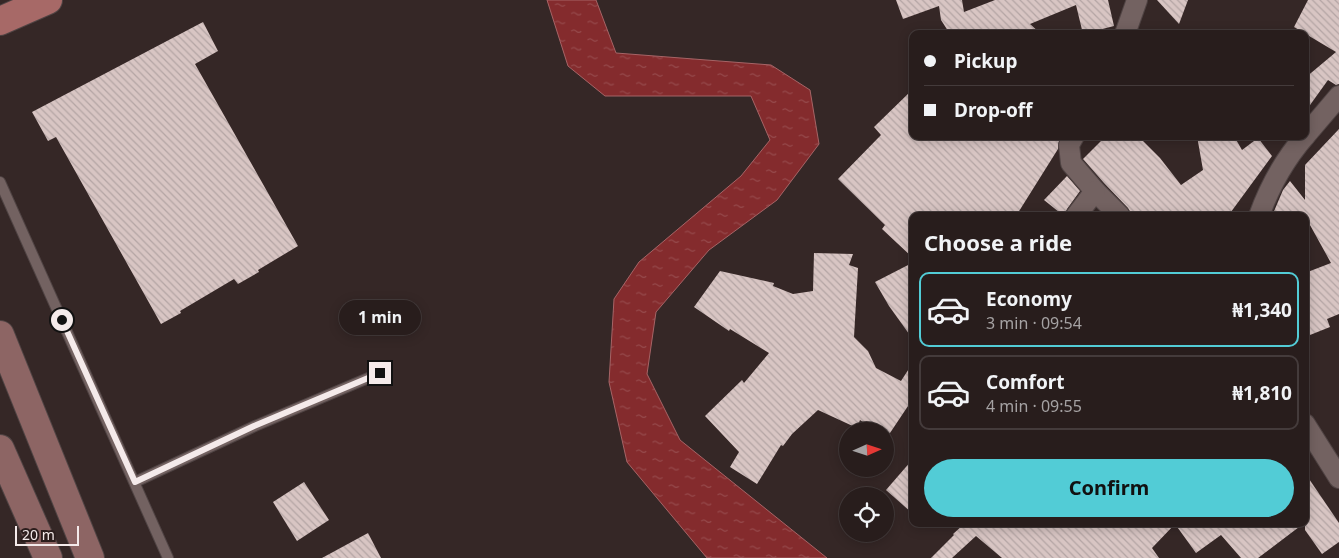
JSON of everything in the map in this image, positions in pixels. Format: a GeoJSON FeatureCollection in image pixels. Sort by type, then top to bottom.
{"type":"FeatureCollection","features":[{"type":"Feature","properties":{"kind":"main road"},"geometry":{"type":"LineString","coordinates":[[0,22],[48,0]]}},
{"type":"Feature","properties":{"kind":"main road"},"geometry":{"type":"LineString","coordinates":[[0,335],[90,558]]}},
{"type":"Feature","properties":{"kind":"main road"},"geometry":{"type":"LineString","coordinates":[[0,449],[48,558]]}},
{"type":"Feature","properties":{"kind":"street"},"geometry":{"type":"LineString","coordinates":[[1126,30],[1137,0]]}},
{"type":"Feature","properties":{"kind":"street"},"geometry":{"type":"LineString","coordinates":[[1309,131],[1339,96]]}},
{"type":"Feature","properties":{"kind":"street"},"geometry":{"type":"LineString","coordinates":[[1072,140],[1069,145],[1071,163],[1116,212]]}},
{"type":"Feature","properties":{"kind":"street"},"geometry":{"type":"LineString","coordinates":[[1260,212],[1266,197],[1294,149],[1302,140]]}},
{"type":"Feature","properties":{"kind":"street"},"geometry":{"type":"LineString","coordinates":[[1079,212],[1095,191]]}},
{"type":"Feature","properties":{"kind":"street"},"geometry":{"type":"LineString","coordinates":[[1309,430],[1339,478]]}},
{"type":"Feature","properties":{"kind":"lane"},"geometry":{"type":"LineString","coordinates":[[0,182],[168,558]]}},
{"type":"Feature","properties":{"kind":"lane"},"geometry":{"type":"LineString","coordinates":[[135,482],[254,426],[380,373]]}},
{"type":"Feature","properties":{"kind":"water"},"geometry":{"type":"Polygon","coordinates":[[[547,0],[596,0],[616,53],[771,65],[810,90],[819,144],[777,200],[709,250],[656,312],[647,374],[680,440],[827,558],[707,558],[627,462],[609,382],[614,299],[639,262],[741,176],[770,140],[751,96],[605,96],[568,66],[547,0]]]}},
{"type":"Feature","properties":{"kind":"building"},"geometry":{"type":"Polygon","coordinates":[[[896,0],[962,0],[964,12],[995,0],[1108,0],[1114,26],[1098,30],[1082,30],[1076,5],[1030,24],[1037,30],[947,30],[941,20],[939,6],[903,19],[896,0]]]}},
{"type":"Feature","properties":{"kind":"building"},"geometry":{"type":"Polygon","coordinates":[[[1157,0],[1188,0],[1179,24],[1157,0]]]}},
{"type":"Feature","properties":{"kind":"building"},"geometry":{"type":"Polygon","coordinates":[[[1308,0],[1339,0],[1339,84],[1336,85],[1328,80],[1309,106],[1309,75],[1336,52],[1309,36],[1309,30],[1299,30],[1294,27],[1308,0]]]}},
{"type":"Feature","properties":{"kind":"building"},"geometry":{"type":"Polygon","coordinates":[[[203,22],[218,51],[195,64],[298,246],[238,284],[234,279],[161,324],[56,137],[48,141],[32,112],[203,22]]]}},
{"type":"Feature","properties":{"kind":"building"},"geometry":{"type":"Polygon","coordinates":[[[909,93],[909,140],[1059,140],[1058,149],[1019,212],[909,212],[909,254],[882,229],[885,225],[838,179],[881,135],[874,127],[909,93]]]}},
{"type":"Feature","properties":{"kind":"building"},"geometry":{"type":"Polygon","coordinates":[[[1339,129],[1339,314],[1327,319],[1330,327],[1309,335],[1309,271],[1331,263],[1309,223],[1309,212],[1274,212],[1283,190],[1290,181],[1305,200],[1305,165],[1339,129]]]}},
{"type":"Feature","properties":{"kind":"building"},"geometry":{"type":"Polygon","coordinates":[[[1102,140],[1142,140],[1160,158],[1181,185],[1203,170],[1198,140],[1236,140],[1242,150],[1255,140],[1260,140],[1272,156],[1231,212],[1130,212],[1083,159],[1102,140]]]}},
{"type":"Feature","properties":{"kind":"building"},"geometry":{"type":"Polygon","coordinates":[[[1067,176],[1080,191],[1066,212],[1059,212],[1044,200],[1067,176]]]}},
{"type":"Feature","properties":{"kind":"building"},"geometry":{"type":"Polygon","coordinates":[[[814,253],[853,254],[849,265],[858,268],[854,337],[868,351],[876,368],[901,381],[909,369],[909,404],[894,427],[894,422],[863,422],[860,420],[859,422],[844,422],[818,410],[792,434],[783,446],[781,445],[757,484],[730,467],[739,452],[705,416],[742,380],[744,383],[769,353],[730,329],[729,331],[694,307],[720,271],[774,283],[773,286],[793,294],[813,291],[814,253]]]}},
{"type":"Feature","properties":{"kind":"building"},"geometry":{"type":"Polygon","coordinates":[[[909,265],[909,334],[889,306],[875,282],[909,265]]]}},
{"type":"Feature","properties":{"kind":"building"},"geometry":{"type":"Polygon","coordinates":[[[909,463],[909,510],[894,497],[894,487],[889,487],[909,463]]]}},
{"type":"Feature","properties":{"kind":"building"},"geometry":{"type":"Polygon","coordinates":[[[1309,479],[1339,523],[1339,542],[1322,554],[1305,530],[1305,527],[1309,527],[1309,479]]]}},
{"type":"Feature","properties":{"kind":"building"},"geometry":{"type":"Polygon","coordinates":[[[304,482],[329,520],[297,541],[273,502],[304,482]]]}},
{"type":"Feature","properties":{"kind":"building"},"geometry":{"type":"Polygon","coordinates":[[[961,527],[1172,527],[1152,548],[1159,558],[1002,558],[976,536],[952,558],[931,558],[961,527]]]}},
{"type":"Feature","properties":{"kind":"building"},"geometry":{"type":"Polygon","coordinates":[[[1177,527],[1299,527],[1258,558],[1241,558],[1221,535],[1196,553],[1177,527]]]}},
{"type":"Feature","properties":{"kind":"building"},"geometry":{"type":"Polygon","coordinates":[[[368,533],[381,558],[322,558],[368,533]]]}},
{"type":"Feature","properties":{"kind":"route"},"geometry":{"type":"LineString","coordinates":[[62,320],[135,482],[254,426],[380,373]]}}]}
